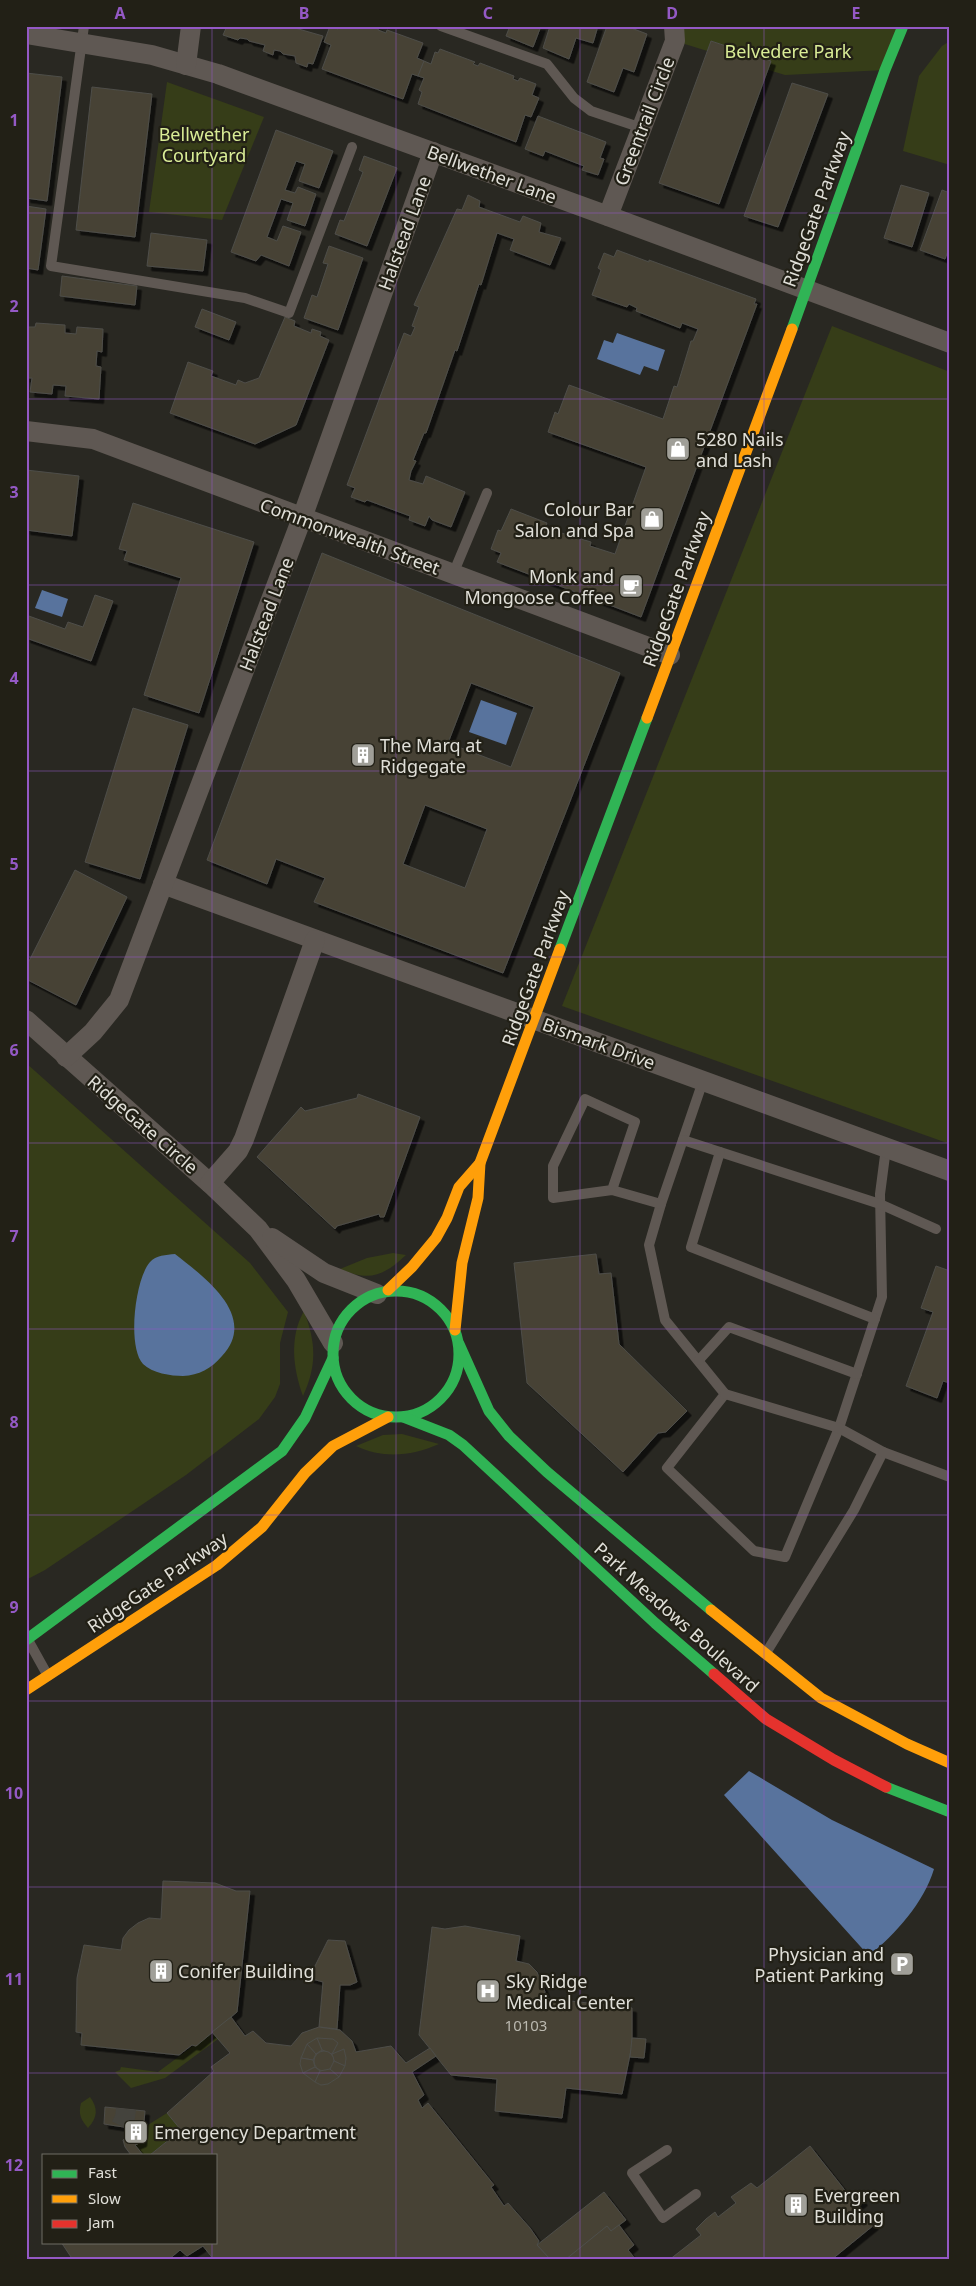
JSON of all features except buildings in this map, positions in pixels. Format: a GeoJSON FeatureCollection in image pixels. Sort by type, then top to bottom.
{"type":"FeatureCollection","features":[{"type":"Feature","properties":{"kind":"main road","name":"RidgeGate Parkway"},"geometry":{"type":"LineString","coordinates":[[455,1330],[462,1263],[478,1198],[480,1163],[807,288],[885,70],[903,26]]}},
{"type":"Feature","properties":{"kind":"main road","name":"RidgeGate Parkway"},"geometry":{"type":"LineString","coordinates":[[382,1292],[412,1267],[436,1238],[447,1218],[459,1187],[480,1163]]}},
{"type":"Feature","properties":{"kind":"main road","name":"RidgeGate Parkway"},"geometry":{"type":"LineString","coordinates":[[27,1640],[282,1451],[296,1435],[303,1423],[333,1351],[345,1316],[355,1305],[367,1297],[382,1292],[411,1292],[425,1297],[447,1316],[455,1330],[459,1344],[456,1373],[442,1398],[417,1414],[403,1417],[388,1417],[374,1413],[350,1398],[338,1379],[333,1351]]}},
{"type":"Feature","properties":{"kind":"main road","name":"Park Meadows Boulevard"},"geometry":{"type":"LineString","coordinates":[[459,1344],[489,1411],[509,1436],[547,1472],[736,1631],[821,1698],[907,1744],[950,1762]]}},
{"type":"Feature","properties":{"kind":"main road","name":"RidgeGate Parkway"},"geometry":{"type":"LineString","coordinates":[[26,1690],[217,1566],[262,1527],[305,1473],[333,1446],[388,1417]]}},
{"type":"Feature","properties":{"kind":"main road","name":"Park Meadows Boulevard"},"geometry":{"type":"LineString","coordinates":[[403,1417],[449,1435],[463,1446],[655,1623],[766,1719],[834,1760],[869,1778],[950,1812]]}},
{"type":"Feature","properties":{"kind":"street"},"geometry":{"type":"LineString","coordinates":[[186,65],[191,26]]}},
{"type":"Feature","properties":{"kind":"street","name":"Greentrail Circle"},"geometry":{"type":"LineString","coordinates":[[608,216],[675,41],[674,26]]}},
{"type":"Feature","properties":{"kind":"street","name":"Bellwether Lane"},"geometry":{"type":"LineString","coordinates":[[26,34],[83,35],[218,74],[807,288],[950,344]]}},
{"type":"Feature","properties":{"kind":"street","name":"Halstead Lane"},"geometry":{"type":"LineString","coordinates":[[66,1057],[93,1032],[119,1000],[302,518],[433,152]]}},
{"type":"Feature","properties":{"kind":"street","name":"Commonwealth Street"},"geometry":{"type":"LineString","coordinates":[[26,431],[93,438],[670,655]]}},
{"type":"Feature","properties":{"kind":"street","name":"Bismark Drive"},"geometry":{"type":"LineString","coordinates":[[163,884],[950,1171]]}},
{"type":"Feature","properties":{"kind":"street"},"geometry":{"type":"LineString","coordinates":[[210,1183],[238,1151],[244,1139],[315,940]]}},
{"type":"Feature","properties":{"kind":"street","name":"RidgeGate Circle"},"geometry":{"type":"LineString","coordinates":[[26,1020],[210,1183],[258,1229],[296,1280],[333,1351]]}},
{"type":"Feature","properties":{"kind":"street","name":"RidgeGate Circle"},"geometry":{"type":"LineString","coordinates":[[258,1229],[324,1273],[382,1292]]}},
{"type":"Feature","properties":{"kind":"lane"},"geometry":{"type":"LineString","coordinates":[[441,26],[547,64],[574,98],[591,111],[642,128]]}},
{"type":"Feature","properties":{"kind":"lane"},"geometry":{"type":"LineString","coordinates":[[83,35],[51,266],[245,298],[289,313],[352,147]]}},
{"type":"Feature","properties":{"kind":"lane"},"geometry":{"type":"LineString","coordinates":[[453,574],[486,493]]}},
{"type":"Feature","properties":{"kind":"lane"},"geometry":{"type":"LineString","coordinates":[[703,1081],[649,1245],[665,1320],[725,1394],[839,1428],[883,1452],[950,1477]]}},
{"type":"Feature","properties":{"kind":"lane"},"geometry":{"type":"LineString","coordinates":[[612,1190],[635,1122],[585,1099],[553,1166],[553,1198],[612,1190],[661,1204]]}},
{"type":"Feature","properties":{"kind":"lane"},"geometry":{"type":"LineString","coordinates":[[683,1140],[880,1204],[936,1229]]}},
{"type":"Feature","properties":{"kind":"lane"},"geometry":{"type":"LineString","coordinates":[[725,1394],[667,1468],[754,1551],[785,1557],[839,1428],[882,1297],[880,1204],[886,1148]]}},
{"type":"Feature","properties":{"kind":"lane"},"geometry":{"type":"LineString","coordinates":[[720,1152],[691,1247],[875,1319]]}},
{"type":"Feature","properties":{"kind":"lane"},"geometry":{"type":"LineString","coordinates":[[699,1360],[729,1327],[857,1374]]}},
{"type":"Feature","properties":{"kind":"lane"},"geometry":{"type":"LineString","coordinates":[[765,1654],[854,1510],[883,1452]]}},
{"type":"Feature","properties":{"kind":"lane"},"geometry":{"type":"LineString","coordinates":[[27,1640],[48,1676]]}},
{"type":"Feature","properties":{"kind":"lane"},"geometry":{"type":"LineString","coordinates":[[667,2150],[632,2172],[663,2218],[696,2194]]}},
{"type":"Feature","properties":{"kind":"green space","name":"Belvedere Park"},"geometry":{"type":"Polygon","coordinates":[[[674,26],[903,26],[885,70],[785,75],[675,41],[674,26]]]}},
{"type":"Feature","properties":{"kind":"green space"},"geometry":{"type":"Polygon","coordinates":[[[950,41],[950,165],[903,151],[919,76],[942,46],[950,41]]]}},
{"type":"Feature","properties":{"kind":"green space","name":"Bellwether Courtyard"},"geometry":{"type":"Polygon","coordinates":[[[167,82],[264,117],[222,220],[149,212],[167,82]]]}},
{"type":"Feature","properties":{"kind":"green space"},"geometry":{"type":"Polygon","coordinates":[[[832,326],[950,372],[950,1144],[562,1006],[832,326]]]}},
{"type":"Feature","properties":{"kind":"green space"},"geometry":{"type":"Polygon","coordinates":[[[26,1063],[250,1263],[288,1312],[280,1343],[280,1384],[275,1397],[259,1419],[186,1475],[45,1570],[26,1580],[26,1063]]]}},
{"type":"Feature","properties":{"kind":"green space"},"geometry":{"type":"Polygon","coordinates":[[[393,1253],[406,1255],[390,1268],[376,1275],[360,1275],[340,1269],[367,1258],[393,1253]]]}},
{"type":"Feature","properties":{"kind":"green space"},"geometry":{"type":"Polygon","coordinates":[[[304,1311],[313,1344],[313,1364],[303,1396],[295,1364],[294,1342],[299,1321],[304,1311]]]}},
{"type":"Feature","properties":{"kind":"green space"},"geometry":{"type":"Polygon","coordinates":[[[402,1434],[439,1444],[418,1451],[398,1454],[377,1453],[356,1446],[383,1435],[402,1434]]]}},
{"type":"Feature","properties":{"kind":"green space"},"geometry":{"type":"Polygon","coordinates":[[[212,2032],[218,2039],[165,2078],[131,2088],[115,2072],[120,2070],[121,2067],[158,2072],[212,2032]]]}},
{"type":"Feature","properties":{"kind":"green space"},"geometry":{"type":"Polygon","coordinates":[[[90,2097],[96,2112],[94,2120],[88,2128],[82,2119],[80,2110],[81,2103],[90,2097]]]}},
{"type":"Feature","properties":{"kind":"green space"},"geometry":{"type":"Polygon","coordinates":[[[167,2113],[181,2130],[151,2154],[142,2154],[135,2145],[142,2141],[143,2128],[167,2113]]]}},
{"type":"Feature","properties":{"kind":"water"},"geometry":{"type":"Polygon","coordinates":[[[617,333],[665,350],[658,371],[644,366],[640,375],[597,359],[604,340],[613,343],[617,333]]]}},
{"type":"Feature","properties":{"kind":"water"},"geometry":{"type":"Polygon","coordinates":[[[42,590],[68,599],[62,617],[35,608],[42,590]]]}},
{"type":"Feature","properties":{"kind":"water"},"geometry":{"type":"Polygon","coordinates":[[[481,700],[517,713],[506,745],[469,732],[481,700]]]}},
{"type":"Feature","properties":{"kind":"water"},"geometry":{"type":"Polygon","coordinates":[[[175,1254],[200,1274],[223,1299],[231,1312],[234,1326],[232,1341],[218,1361],[209,1368],[183,1376],[156,1372],[143,1364],[138,1355],[134,1329],[137,1297],[145,1271],[150,1262],[155,1258],[175,1254]]]}},
{"type":"Feature","properties":{"kind":"water"},"geometry":{"type":"Polygon","coordinates":[[[749,1771],[832,1820],[934,1869],[923,1894],[908,1917],[869,1956],[724,1795],[749,1771]]]}},
{"type":"Feature","properties":{"kind":"tunnel"},"geometry":{"type":"LineString","coordinates":[[121,2126],[125,2118],[126,2109]]}},
{"type":"Feature","properties":{"kind":"traffic: fast"},"geometry":{"type":"LineString","coordinates":[[792,329],[885,70],[903,26]]}},
{"type":"Feature","properties":{"kind":"traffic: fast"},"geometry":{"type":"LineString","coordinates":[[560,949],[647,718]]}},
{"type":"Feature","properties":{"kind":"traffic: fast"},"geometry":{"type":"LineString","coordinates":[[396,1291],[420,1296],[431,1301],[441,1309],[449,1319],[454,1330],[459,1354],[454,1378],[449,1389],[441,1399],[431,1407],[420,1412],[396,1417],[372,1412],[361,1407],[351,1399],[343,1389],[338,1378],[333,1354],[338,1330],[343,1319],[351,1309],[361,1301],[372,1296],[396,1291]]}},
{"type":"Feature","properties":{"kind":"traffic: fast"},"geometry":{"type":"LineString","coordinates":[[459,1344],[489,1411],[509,1436],[547,1472],[711,1610]]}},
{"type":"Feature","properties":{"kind":"traffic: fast"},"geometry":{"type":"LineString","coordinates":[[26,1640],[282,1451],[305,1418],[333,1358]]}},
{"type":"Feature","properties":{"kind":"traffic: fast"},"geometry":{"type":"LineString","coordinates":[[403,1417],[449,1435],[463,1445],[655,1623],[714,1674]]}},
{"type":"Feature","properties":{"kind":"traffic: fast"},"geometry":{"type":"LineString","coordinates":[[886,1787],[950,1812]]}},
{"type":"Feature","properties":{"kind":"traffic: slow"},"geometry":{"type":"LineString","coordinates":[[647,718],[792,329]]}},
{"type":"Feature","properties":{"kind":"traffic: slow"},"geometry":{"type":"LineString","coordinates":[[455,1330],[462,1263],[478,1198],[480,1163],[560,949]]}},
{"type":"Feature","properties":{"kind":"traffic: slow"},"geometry":{"type":"LineString","coordinates":[[388,1290],[412,1267],[436,1238],[447,1218],[459,1187],[480,1163]]}},
{"type":"Feature","properties":{"kind":"traffic: slow"},"geometry":{"type":"LineString","coordinates":[[26,1690],[217,1565],[262,1527],[305,1473],[333,1446],[388,1417]]}},
{"type":"Feature","properties":{"kind":"traffic: slow"},"geometry":{"type":"LineString","coordinates":[[711,1610],[821,1698],[907,1744],[950,1763]]}},
{"type":"Feature","properties":{"kind":"traffic: jam"},"geometry":{"type":"LineString","coordinates":[[714,1674],[766,1719],[834,1760],[886,1787]]}},
{"type":"Feature","properties":{"kind":"place","name":"5280 Nails and Lash"},"geometry":{"type":"Point","coordinates":[678,449]}},
{"type":"Feature","properties":{"kind":"place","name":"Colour Bar Salon and Spa"},"geometry":{"type":"Point","coordinates":[652,519]}},
{"type":"Feature","properties":{"kind":"place","name":"Monk and Mongoose Coffee"},"geometry":{"type":"Point","coordinates":[631,586]}},
{"type":"Feature","properties":{"kind":"place","name":"The Marq at Ridgegate"},"geometry":{"type":"Point","coordinates":[363,755]}},
{"type":"Feature","properties":{"kind":"place","name":"Physician and Patient Parking"},"geometry":{"type":"Point","coordinates":[902,1964]}},
{"type":"Feature","properties":{"kind":"place","name":"Conifer Building"},"geometry":{"type":"Point","coordinates":[161,1971]}},
{"type":"Feature","properties":{"kind":"place","name":"Sky Ridge Medical Center"},"geometry":{"type":"Point","coordinates":[488,1991]}},
{"type":"Feature","properties":{"kind":"place","name":"Emergency Department"},"geometry":{"type":"Point","coordinates":[136,2132]}},
{"type":"Feature","properties":{"kind":"place","name":"Evergreen Building"},"geometry":{"type":"Point","coordinates":[796,2205]}}]}
